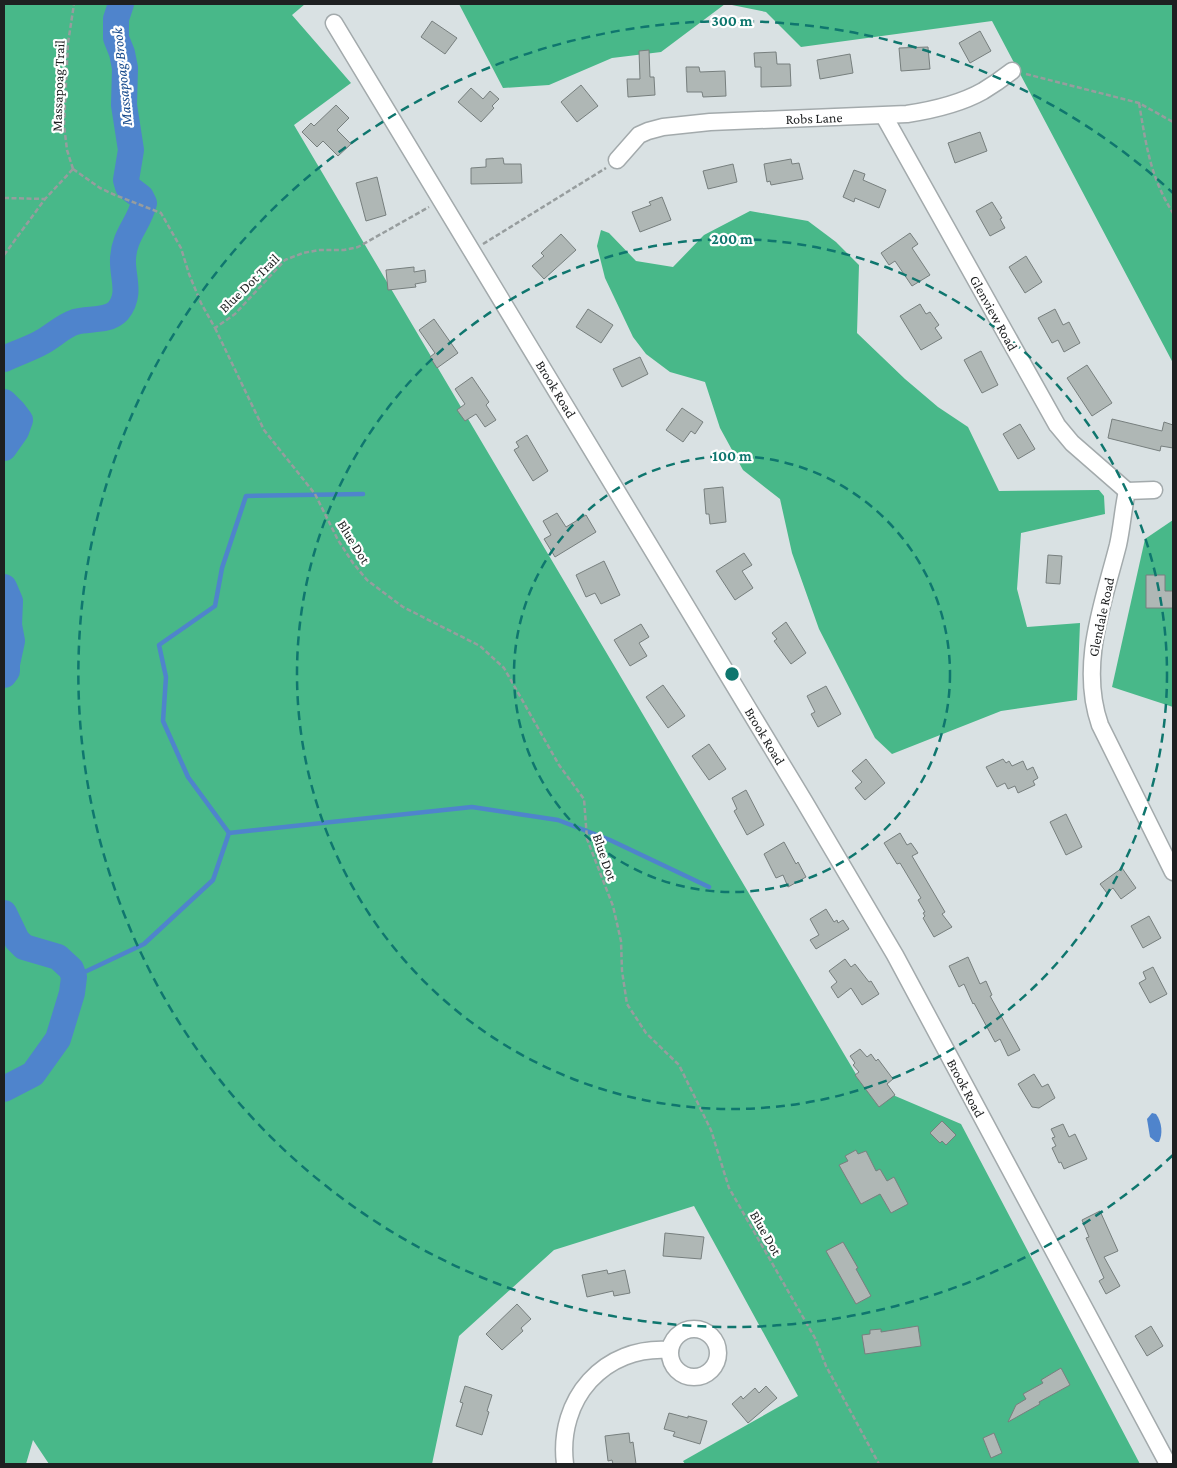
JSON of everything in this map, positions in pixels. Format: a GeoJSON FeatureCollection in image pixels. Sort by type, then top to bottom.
{"type":"FeatureCollection","features":[{"type":"Feature","properties":{"kind":"street","name":"Brook Road"},"geometry":{"type":"LineString","coordinates":[[334,24],[804,801],[895,956],[1168,1464]]}},
{"type":"Feature","properties":{"kind":"street","name":"Robs Lane"},"geometry":{"type":"LineString","coordinates":[[618,160],[639,135],[657,128],[710,122],[884,116],[932,110],[982,92],[1012,71]]}},
{"type":"Feature","properties":{"kind":"street","name":"Glenview Road"},"geometry":{"type":"LineString","coordinates":[[884,116],[1057,425],[1072,444],[1128,492]]}},
{"type":"Feature","properties":{"kind":"street"},"geometry":{"type":"LineString","coordinates":[[1128,492],[1154,490]]}},
{"type":"Feature","properties":{"kind":"street","name":"Glendale Road"},"geometry":{"type":"LineString","coordinates":[[1128,492],[1122,528],[1092,650],[1092,695],[1100,726],[1173,872]]}},
{"type":"Feature","properties":{"kind":"street"},"geometry":{"type":"LineString","coordinates":[[565,1464],[564,1438],[568,1421],[578,1397],[594,1376],[606,1365],[630,1353],[648,1350],[670,1350]]}},
{"type":"Feature","properties":{"kind":"path","name":"Massapoag Trail"},"geometry":{"type":"LineString","coordinates":[[73,169],[67,150],[64,125],[68,42],[74,4]]}},
{"type":"Feature","properties":{"kind":"path"},"geometry":{"type":"LineString","coordinates":[[1012,71],[1046,78],[1139,103],[1173,122]]}},
{"type":"Feature","properties":{"kind":"path"},"geometry":{"type":"LineString","coordinates":[[1139,103],[1146,147],[1154,177],[1173,213]]}},
{"type":"Feature","properties":{"kind":"path"},"geometry":{"type":"LineString","coordinates":[[472,251],[618,160]]}},
{"type":"Feature","properties":{"kind":"path"},"geometry":{"type":"LineString","coordinates":[[4,255],[45,199],[73,169]]}},
{"type":"Feature","properties":{"kind":"path","name":"Blue Dot Trail"},"geometry":{"type":"LineString","coordinates":[[73,169],[100,188],[161,213],[172,231],[201,303],[215,328],[235,314],[285,260],[303,253],[358,247],[441,200]]}},
{"type":"Feature","properties":{"kind":"path"},"geometry":{"type":"LineString","coordinates":[[4,198],[45,199]]}},
{"type":"Feature","properties":{"kind":"path","name":"Blue Dot"},"geometry":{"type":"LineString","coordinates":[[215,328],[264,430],[315,494],[338,540],[353,563],[367,580],[403,607],[480,646],[504,668],[559,765],[584,798],[587,839],[612,906],[621,941],[622,971],[627,1004],[646,1033],[679,1064],[711,1130],[729,1188],[815,1338],[826,1366],[879,1464]]}},
{"type":"Feature","properties":{"kind":"green space"},"geometry":{"type":"Polygon","coordinates":[[[4,4],[305,4],[292,15],[351,83],[294,125],[860,1081],[961,1124],[1140,1464],[685,1464],[683,1461],[798,1396],[694,1206],[554,1250],[459,1336],[432,1464],[49,1464],[33,1440],[26,1464],[4,1464],[4,4]]]}},
{"type":"Feature","properties":{"kind":"green space"},"geometry":{"type":"Polygon","coordinates":[[[459,4],[725,4],[661,52],[612,58],[549,85],[503,88],[459,4]]]}},
{"type":"Feature","properties":{"kind":"green space"},"geometry":{"type":"Polygon","coordinates":[[[727,4],[1173,4],[1173,363],[992,21],[801,47],[766,12],[727,4]]]}},
{"type":"Feature","properties":{"kind":"green space"},"geometry":{"type":"Polygon","coordinates":[[[750,211],[808,221],[836,242],[859,265],[857,333],[905,379],[938,407],[968,427],[999,491],[1099,490],[1104,496],[1105,514],[1021,533],[1017,589],[1027,627],[1080,623],[1077,700],[1001,711],[892,754],[875,738],[819,629],[792,553],[780,499],[743,470],[720,428],[705,382],[670,372],[646,354],[633,337],[605,278],[597,246],[601,230],[609,233],[636,261],[673,267],[704,235],[750,211]]]}},
{"type":"Feature","properties":{"kind":"green space"},"geometry":{"type":"Polygon","coordinates":[[[1173,520],[1173,707],[1112,687],[1145,539],[1173,520]]]}},
{"type":"Feature","properties":{"kind":"water"},"geometry":{"type":"Polygon","coordinates":[[[1152,1113],[1156,1114],[1161,1124],[1159,1142],[1150,1137],[1147,1119],[1152,1113]]]}},
{"type":"Feature","properties":{"kind":"building"},"geometry":{"type":"Polygon","coordinates":[[[432,21],[457,38],[445,54],[421,37],[432,21]]]}},
{"type":"Feature","properties":{"kind":"building"},"geometry":{"type":"Polygon","coordinates":[[[980,31],[991,51],[970,63],[959,43],[980,31]]]}},
{"type":"Feature","properties":{"kind":"building"},"geometry":{"type":"Polygon","coordinates":[[[928,47],[930,69],[901,71],[899,48],[928,47]]]}},
{"type":"Feature","properties":{"kind":"building"},"geometry":{"type":"Polygon","coordinates":[[[649,50],[650,77],[654,77],[655,95],[628,97],[627,79],[640,79],[639,51],[649,50]]]}},
{"type":"Feature","properties":{"kind":"building"},"geometry":{"type":"Polygon","coordinates":[[[776,52],[777,64],[790,64],[791,86],[761,87],[761,67],[755,67],[754,53],[776,52]]]}},
{"type":"Feature","properties":{"kind":"building"},"geometry":{"type":"Polygon","coordinates":[[[850,54],[853,73],[820,79],[817,60],[850,54]]]}},
{"type":"Feature","properties":{"kind":"building"},"geometry":{"type":"Polygon","coordinates":[[[686,67],[699,67],[700,72],[725,71],[726,96],[703,97],[702,92],[687,92],[686,67]]]}},
{"type":"Feature","properties":{"kind":"building"},"geometry":{"type":"Polygon","coordinates":[[[581,85],[598,106],[577,122],[561,102],[581,85]]]}},
{"type":"Feature","properties":{"kind":"building"},"geometry":{"type":"Polygon","coordinates":[[[471,88],[483,99],[490,91],[499,99],[492,106],[494,108],[481,122],[458,102],[471,88]]]}},
{"type":"Feature","properties":{"kind":"building"},"geometry":{"type":"Polygon","coordinates":[[[336,105],[349,118],[337,130],[351,144],[338,156],[323,141],[317,147],[302,132],[311,123],[314,126],[336,105]]]}},
{"type":"Feature","properties":{"kind":"building"},"geometry":{"type":"Polygon","coordinates":[[[980,132],[987,151],[955,163],[948,143],[980,132]]]}},
{"type":"Feature","properties":{"kind":"building"},"geometry":{"type":"Polygon","coordinates":[[[503,158],[504,164],[521,164],[522,183],[471,184],[471,168],[486,167],[486,159],[503,158]]]}},
{"type":"Feature","properties":{"kind":"building"},"geometry":{"type":"Polygon","coordinates":[[[791,159],[792,164],[799,163],[803,179],[771,185],[770,181],[767,182],[764,164],[791,159]]]}},
{"type":"Feature","properties":{"kind":"building"},"geometry":{"type":"Polygon","coordinates":[[[733,164],[737,182],[708,189],[703,171],[733,164]]]}},
{"type":"Feature","properties":{"kind":"building"},"geometry":{"type":"Polygon","coordinates":[[[854,170],[865,174],[863,180],[886,190],[879,208],[855,198],[854,202],[843,197],[854,170]]]}},
{"type":"Feature","properties":{"kind":"building"},"geometry":{"type":"Polygon","coordinates":[[[377,177],[386,215],[366,221],[356,183],[377,177]]]}},
{"type":"Feature","properties":{"kind":"building"},"geometry":{"type":"Polygon","coordinates":[[[662,197],[671,220],[640,232],[632,212],[651,205],[649,202],[662,197]]]}},
{"type":"Feature","properties":{"kind":"building"},"geometry":{"type":"Polygon","coordinates":[[[992,202],[1002,218],[1000,219],[1005,228],[990,236],[976,211],[992,202]]]}},
{"type":"Feature","properties":{"kind":"building"},"geometry":{"type":"Polygon","coordinates":[[[910,233],[918,244],[912,248],[930,275],[912,286],[895,261],[889,265],[881,253],[910,233]]]}},
{"type":"Feature","properties":{"kind":"building"},"geometry":{"type":"Polygon","coordinates":[[[561,234],[576,250],[544,279],[532,266],[544,256],[541,253],[561,234]]]}},
{"type":"Feature","properties":{"kind":"building"},"geometry":{"type":"Polygon","coordinates":[[[1026,256],[1042,282],[1025,293],[1009,267],[1026,256]]]}},
{"type":"Feature","properties":{"kind":"building"},"geometry":{"type":"Polygon","coordinates":[[[414,267],[414,272],[425,270],[426,282],[415,284],[416,287],[388,290],[386,270],[414,267]]]}},
{"type":"Feature","properties":{"kind":"building"},"geometry":{"type":"Polygon","coordinates":[[[920,304],[926,314],[930,312],[939,325],[935,328],[942,338],[921,350],[900,316],[920,304]]]}},
{"type":"Feature","properties":{"kind":"building"},"geometry":{"type":"Polygon","coordinates":[[[588,309],[613,325],[601,343],[576,327],[588,309]]]}},
{"type":"Feature","properties":{"kind":"building"},"geometry":{"type":"Polygon","coordinates":[[[1055,309],[1063,325],[1069,322],[1080,343],[1064,352],[1058,340],[1052,343],[1038,318],[1055,309]]]}},
{"type":"Feature","properties":{"kind":"building"},"geometry":{"type":"Polygon","coordinates":[[[434,319],[458,353],[437,368],[430,357],[435,353],[419,330],[434,319]]]}},
{"type":"Feature","properties":{"kind":"building"},"geometry":{"type":"Polygon","coordinates":[[[981,351],[998,385],[982,393],[964,360],[981,351]]]}},
{"type":"Feature","properties":{"kind":"building"},"geometry":{"type":"Polygon","coordinates":[[[640,357],[648,374],[622,387],[613,369],[640,357]]]}},
{"type":"Feature","properties":{"kind":"building"},"geometry":{"type":"Polygon","coordinates":[[[1087,365],[1112,403],[1092,416],[1067,378],[1087,365]]]}},
{"type":"Feature","properties":{"kind":"building"},"geometry":{"type":"Polygon","coordinates":[[[472,377],[489,402],[486,405],[496,420],[485,427],[476,414],[465,421],[457,410],[465,404],[455,389],[472,377]]]}},
{"type":"Feature","properties":{"kind":"building"},"geometry":{"type":"Polygon","coordinates":[[[682,408],[703,422],[695,434],[691,431],[683,442],[666,430],[682,408]]]}},
{"type":"Feature","properties":{"kind":"building"},"geometry":{"type":"Polygon","coordinates":[[[1112,419],[1162,431],[1164,422],[1173,425],[1173,448],[1161,446],[1160,451],[1108,438],[1112,419]]]}},
{"type":"Feature","properties":{"kind":"building"},"geometry":{"type":"Polygon","coordinates":[[[1020,424],[1035,449],[1018,459],[1003,434],[1020,424]]]}},
{"type":"Feature","properties":{"kind":"building"},"geometry":{"type":"Polygon","coordinates":[[[527,435],[548,471],[533,481],[514,450],[519,447],[516,442],[527,435]]]}},
{"type":"Feature","properties":{"kind":"building"},"geometry":{"type":"Polygon","coordinates":[[[723,487],[726,522],[710,524],[709,514],[706,514],[704,489],[723,487]]]}},
{"type":"Feature","properties":{"kind":"building"},"geometry":{"type":"Polygon","coordinates":[[[557,513],[566,527],[586,515],[596,532],[555,557],[544,539],[551,535],[543,521],[557,513]]]}},
{"type":"Feature","properties":{"kind":"building"},"geometry":{"type":"Polygon","coordinates":[[[744,553],[752,565],[742,571],[753,588],[735,600],[716,571],[744,553]]]}},
{"type":"Feature","properties":{"kind":"building"},"geometry":{"type":"Polygon","coordinates":[[[1048,555],[1062,556],[1060,584],[1046,583],[1048,555]]]}},
{"type":"Feature","properties":{"kind":"building"},"geometry":{"type":"Polygon","coordinates":[[[604,561],[620,595],[601,604],[595,593],[586,597],[576,575],[604,561]]]}},
{"type":"Feature","properties":{"kind":"building"},"geometry":{"type":"Polygon","coordinates":[[[1146,575],[1165,575],[1165,591],[1173,591],[1173,608],[1146,608],[1146,575]]]}},
{"type":"Feature","properties":{"kind":"building"},"geometry":{"type":"Polygon","coordinates":[[[786,622],[806,653],[791,664],[774,641],[777,639],[772,633],[786,622]]]}},
{"type":"Feature","properties":{"kind":"building"},"geometry":{"type":"Polygon","coordinates":[[[641,624],[649,637],[639,643],[647,656],[630,666],[614,640],[641,624]]]}},
{"type":"Feature","properties":{"kind":"building"},"geometry":{"type":"Polygon","coordinates":[[[663,685],[685,716],[668,728],[646,697],[663,685]]]}},
{"type":"Feature","properties":{"kind":"building"},"geometry":{"type":"Polygon","coordinates":[[[826,686],[841,714],[818,727],[811,714],[815,712],[807,696],[826,686]]]}},
{"type":"Feature","properties":{"kind":"building"},"geometry":{"type":"Polygon","coordinates":[[[709,744],[726,769],[709,780],[692,756],[709,744]]]}},
{"type":"Feature","properties":{"kind":"building"},"geometry":{"type":"Polygon","coordinates":[[[866,759],[885,783],[865,800],[855,788],[862,782],[852,771],[866,759]]]}},
{"type":"Feature","properties":{"kind":"building"},"geometry":{"type":"Polygon","coordinates":[[[1003,759],[1006,763],[1009,761],[1012,766],[1023,761],[1027,770],[1033,767],[1038,778],[1033,781],[1035,785],[1018,793],[1015,786],[1008,789],[1005,783],[997,787],[986,767],[1003,759]]]}},
{"type":"Feature","properties":{"kind":"building"},"geometry":{"type":"Polygon","coordinates":[[[746,790],[764,825],[747,835],[734,811],[737,809],[732,798],[746,790]]]}},
{"type":"Feature","properties":{"kind":"building"},"geometry":{"type":"Polygon","coordinates":[[[1066,814],[1082,847],[1066,855],[1050,822],[1066,814]]]}},
{"type":"Feature","properties":{"kind":"building"},"geometry":{"type":"Polygon","coordinates":[[[900,833],[907,845],[911,843],[918,853],[912,856],[945,912],[942,914],[952,927],[934,937],[923,918],[925,916],[923,913],[925,912],[918,900],[921,898],[900,863],[897,864],[884,843],[900,833]]]}},
{"type":"Feature","properties":{"kind":"building"},"geometry":{"type":"Polygon","coordinates":[[[784,842],[796,864],[798,862],[806,877],[788,887],[783,875],[776,878],[764,854],[784,842]]]}},
{"type":"Feature","properties":{"kind":"building"},"geometry":{"type":"Polygon","coordinates":[[[1122,868],[1136,888],[1121,899],[1113,888],[1107,893],[1100,884],[1122,868]]]}},
{"type":"Feature","properties":{"kind":"building"},"geometry":{"type":"Polygon","coordinates":[[[826,909],[834,922],[837,920],[838,923],[843,920],[849,929],[816,949],[810,940],[819,935],[810,919],[826,909]]]}},
{"type":"Feature","properties":{"kind":"building"},"geometry":{"type":"Polygon","coordinates":[[[1149,916],[1161,938],[1143,948],[1131,926],[1149,916]]]}},
{"type":"Feature","properties":{"kind":"building"},"geometry":{"type":"Polygon","coordinates":[[[968,957],[980,984],[986,981],[992,995],[990,996],[1020,1050],[1008,1056],[1000,1039],[995,1042],[964,984],[959,987],[949,966],[968,957]]]}},
{"type":"Feature","properties":{"kind":"building"},"geometry":{"type":"Polygon","coordinates":[[[845,959],[851,967],[855,964],[869,982],[871,981],[879,994],[862,1005],[851,988],[838,998],[831,987],[837,982],[829,971],[845,959]]]}},
{"type":"Feature","properties":{"kind":"building"},"geometry":{"type":"Polygon","coordinates":[[[1153,967],[1167,994],[1150,1003],[1139,983],[1146,979],[1143,972],[1153,967]]]}},
{"type":"Feature","properties":{"kind":"building"},"geometry":{"type":"Polygon","coordinates":[[[860,1049],[867,1057],[871,1054],[876,1061],[878,1059],[893,1079],[887,1084],[895,1095],[879,1107],[855,1075],[859,1072],[853,1065],[855,1063],[850,1056],[860,1049]]]}},
{"type":"Feature","properties":{"kind":"building"},"geometry":{"type":"Polygon","coordinates":[[[1034,1074],[1042,1087],[1048,1084],[1055,1098],[1039,1108],[1032,1107],[1018,1084],[1034,1074]]]}},
{"type":"Feature","properties":{"kind":"building"},"geometry":{"type":"Polygon","coordinates":[[[942,1121],[956,1135],[946,1145],[942,1141],[940,1143],[930,1133],[942,1121]]]}},
{"type":"Feature","properties":{"kind":"building"},"geometry":{"type":"Polygon","coordinates":[[[1063,1124],[1069,1137],[1075,1134],[1087,1159],[1064,1169],[1052,1148],[1056,1146],[1052,1138],[1055,1137],[1051,1129],[1063,1124]]]}},
{"type":"Feature","properties":{"kind":"building"},"geometry":{"type":"Polygon","coordinates":[[[856,1150],[858,1154],[866,1151],[876,1171],[880,1169],[887,1181],[894,1177],[908,1204],[891,1213],[880,1194],[861,1204],[839,1165],[848,1161],[845,1156],[856,1150]]]}},
{"type":"Feature","properties":{"kind":"building"},"geometry":{"type":"Polygon","coordinates":[[[1100,1211],[1118,1251],[1104,1257],[1120,1286],[1106,1294],[1099,1281],[1104,1278],[1086,1238],[1089,1237],[1082,1220],[1100,1211]]]}},
{"type":"Feature","properties":{"kind":"building"},"geometry":{"type":"Polygon","coordinates":[[[665,1233],[704,1237],[701,1259],[663,1256],[665,1233]]]}},
{"type":"Feature","properties":{"kind":"building"},"geometry":{"type":"Polygon","coordinates":[[[843,1242],[871,1296],[856,1304],[826,1251],[843,1242]]]}},
{"type":"Feature","properties":{"kind":"building"},"geometry":{"type":"Polygon","coordinates":[[[607,1270],[608,1274],[625,1270],[630,1293],[614,1296],[613,1291],[587,1297],[582,1275],[607,1270]]]}},
{"type":"Feature","properties":{"kind":"building"},"geometry":{"type":"Polygon","coordinates":[[[517,1304],[531,1319],[521,1328],[523,1331],[502,1350],[486,1334],[517,1304]]]}},
{"type":"Feature","properties":{"kind":"building"},"geometry":{"type":"Polygon","coordinates":[[[918,1326],[921,1346],[865,1354],[862,1335],[870,1334],[870,1330],[881,1329],[881,1332],[918,1326]]]}},
{"type":"Feature","properties":{"kind":"building"},"geometry":{"type":"Polygon","coordinates":[[[1151,1326],[1163,1346],[1147,1356],[1135,1336],[1151,1326]]]}},
{"type":"Feature","properties":{"kind":"building"},"geometry":{"type":"Polygon","coordinates":[[[1061,1368],[1070,1385],[1008,1422],[1016,1405],[1026,1399],[1023,1394],[1043,1383],[1041,1380],[1061,1368]]]}},
{"type":"Feature","properties":{"kind":"building"},"geometry":{"type":"Polygon","coordinates":[[[465,1386],[492,1395],[482,1435],[456,1426],[463,1403],[460,1402],[465,1386]]]}},
{"type":"Feature","properties":{"kind":"building"},"geometry":{"type":"Polygon","coordinates":[[[766,1386],[777,1398],[748,1423],[732,1404],[741,1396],[743,1399],[755,1388],[759,1393],[766,1386]]]}},
{"type":"Feature","properties":{"kind":"building"},"geometry":{"type":"Polygon","coordinates":[[[669,1413],[707,1421],[700,1444],[673,1436],[675,1432],[664,1429],[669,1413]]]}},
{"type":"Feature","properties":{"kind":"building"},"geometry":{"type":"Polygon","coordinates":[[[629,1433],[630,1443],[633,1442],[636,1464],[613,1464],[612,1460],[608,1461],[605,1436],[629,1433]]]}},
{"type":"Feature","properties":{"kind":"building"},"geometry":{"type":"Polygon","coordinates":[[[994,1433],[1002,1453],[991,1458],[983,1438],[994,1433]]]}},
{"type":"Feature","properties":{"kind":"waterway","name":"Massapoag Brook"},"geometry":{"type":"LineString","coordinates":[[4,359],[46,340],[75,322],[109,317],[118,311],[125,298],[124,251],[144,203],[141,197],[128,187],[126,180],[131,150],[124,105],[125,68],[116,38],[116,19],[121,4]]}},
{"type":"Feature","properties":{"kind":"waterway","name":"Massapoag Brook"},"geometry":{"type":"LineString","coordinates":[[4,402],[20,420],[16,431],[4,448]]}},
{"type":"Feature","properties":{"kind":"waterway"},"geometry":{"type":"LineString","coordinates":[[229,833],[188,777],[163,721],[166,677],[159,645],[215,606],[222,568],[246,496],[363,494]]}},
{"type":"Feature","properties":{"kind":"waterway","name":"Massapoag Brook"},"geometry":{"type":"LineString","coordinates":[[4,587],[10,601],[9,625],[12,641],[7,671],[4,675]]}},
{"type":"Feature","properties":{"kind":"waterway"},"geometry":{"type":"LineString","coordinates":[[74,977],[144,944],[213,880],[229,833],[472,807],[558,820],[610,840],[709,887]]}},
{"type":"Feature","properties":{"kind":"waterway","name":"Massapoag Brook"},"geometry":{"type":"LineString","coordinates":[[4,913],[17,940],[24,947],[58,957],[71,969],[74,977],[72,993],[58,1039],[33,1074],[4,1089]]}}]}
